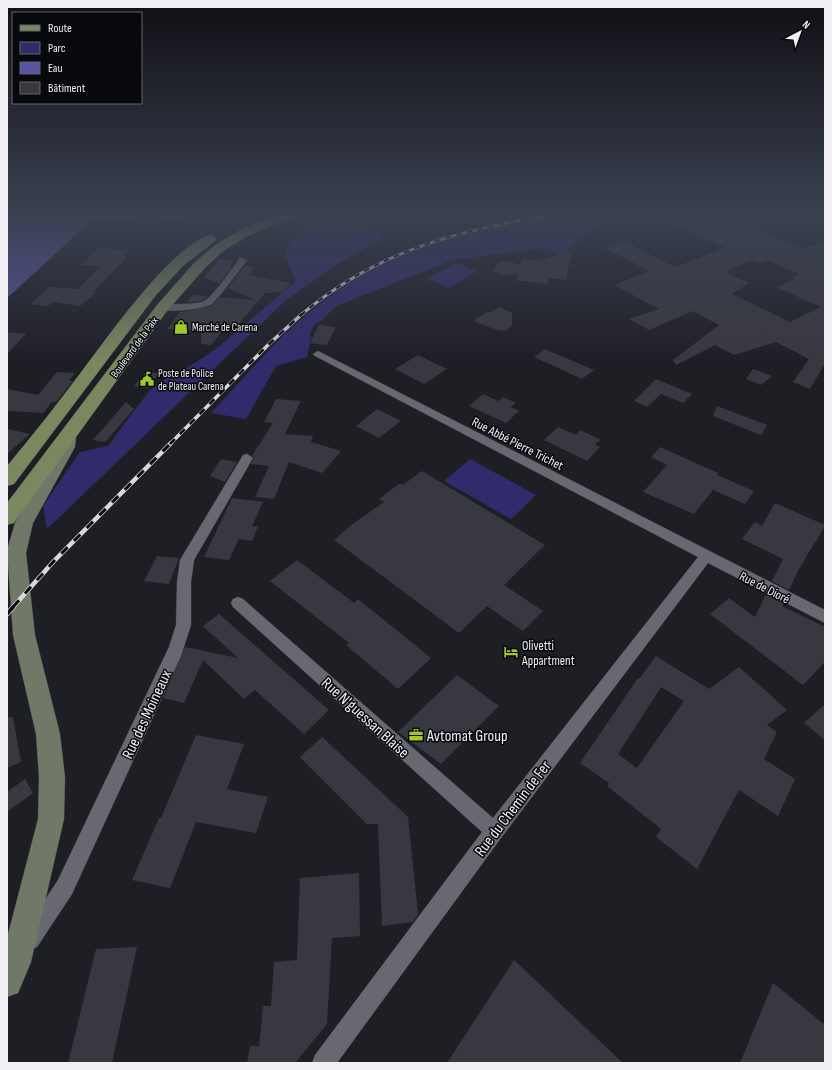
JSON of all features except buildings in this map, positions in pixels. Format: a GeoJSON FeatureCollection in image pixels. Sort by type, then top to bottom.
{"type":"FeatureCollection","features":[{"type":"Feature","properties":{"kind":"main road","name":"Boulevard de la Paix"},"geometry":{"type":"LineString","coordinates":[[7,479],[134,314],[169,274],[181,263]]}},
{"type":"Feature","properties":{"kind":"main road","name":"Boulevard de la Paix"},"geometry":{"type":"LineString","coordinates":[[7,518],[162,308],[202,263]]}},
{"type":"Feature","properties":{"kind":"main road"},"geometry":{"type":"LineString","coordinates":[[11,972],[51,820],[52,777],[48,734],[24,635],[16,553],[20,533],[24,523],[61,460],[67,447],[68,437]]}},
{"type":"Feature","properties":{"kind":"street"},"geometry":{"type":"LineString","coordinates":[[162,308],[182,308],[209,302],[242,263]]}},
{"type":"Feature","properties":{"kind":"street","name":"Rue Abbé Pierre Trichet"},"geometry":{"type":"LineString","coordinates":[[318,354],[706,556]]}},
{"type":"Feature","properties":{"kind":"street","name":"Rue des Moineaux"},"geometry":{"type":"LineString","coordinates":[[11,972],[65,887],[173,656],[181,636],[184,620],[183,573],[187,560],[247,458]]}},
{"type":"Feature","properties":{"kind":"street","name":"Rue de Dioré"},"geometry":{"type":"LineString","coordinates":[[706,556],[825,617]]}},
{"type":"Feature","properties":{"kind":"street","name":"Rue du Chemin de Fer"},"geometry":{"type":"LineString","coordinates":[[323,1063],[494,831],[706,556]]}},
{"type":"Feature","properties":{"kind":"street","name":"Rue N'guessan Blaise"},"geometry":{"type":"LineString","coordinates":[[238,603],[494,831]]}},
{"type":"Feature","properties":{"kind":"green space"},"geometry":{"type":"Polygon","coordinates":[[[289,263],[339,263],[285,301],[47,529],[43,506],[80,452],[108,446],[149,391],[173,373],[187,368],[217,348],[296,281],[289,263]]]}},
{"type":"Feature","properties":{"kind":"green space"},"geometry":{"type":"Polygon","coordinates":[[[385,263],[446,263],[336,306],[321,321],[315,324],[310,333],[311,338],[307,357],[276,366],[246,419],[211,413],[272,347],[298,322],[338,291],[385,263]]]}},
{"type":"Feature","properties":{"kind":"green space"},"geometry":{"type":"Polygon","coordinates":[[[456,263],[477,271],[448,288],[427,279],[456,263]]]}},
{"type":"Feature","properties":{"kind":"green space"},"geometry":{"type":"Polygon","coordinates":[[[470,459],[536,495],[511,519],[444,481],[470,459]]]}},
{"type":"Feature","properties":{"kind":"water"},"geometry":{"type":"Polygon","coordinates":[[[7,263],[45,263],[7,298],[7,263]]]}},
{"type":"Feature","properties":{"kind":"railway"},"geometry":{"type":"LineString","coordinates":[[301,315],[331,292],[382,263]]}},
{"type":"Feature","properties":{"kind":"railway"},"geometry":{"type":"LineString","coordinates":[[170,444],[268,345],[302,314]]}},
{"type":"Feature","properties":{"kind":"railway"},"geometry":{"type":"LineString","coordinates":[[13,607],[54,561],[171,443]]}},
{"type":"Feature","properties":{"kind":"railway"},"geometry":{"type":"LineString","coordinates":[[7,614],[14,606]]}},
{"type":"Feature","properties":{"kind":"place","name":"Marché de Carena"},"geometry":{"type":"Point","coordinates":[181,327]}},
{"type":"Feature","properties":{"kind":"place","name":"Poste de Police de Plateau Carena"},"geometry":{"type":"Point","coordinates":[147,379]}},
{"type":"Feature","properties":{"kind":"place","name":"Olivetti Appartment"},"geometry":{"type":"Point","coordinates":[511,652]}},
{"type":"Feature","properties":{"kind":"place","name":"Avtomat Group"},"geometry":{"type":"Point","coordinates":[416,735]}}]}
